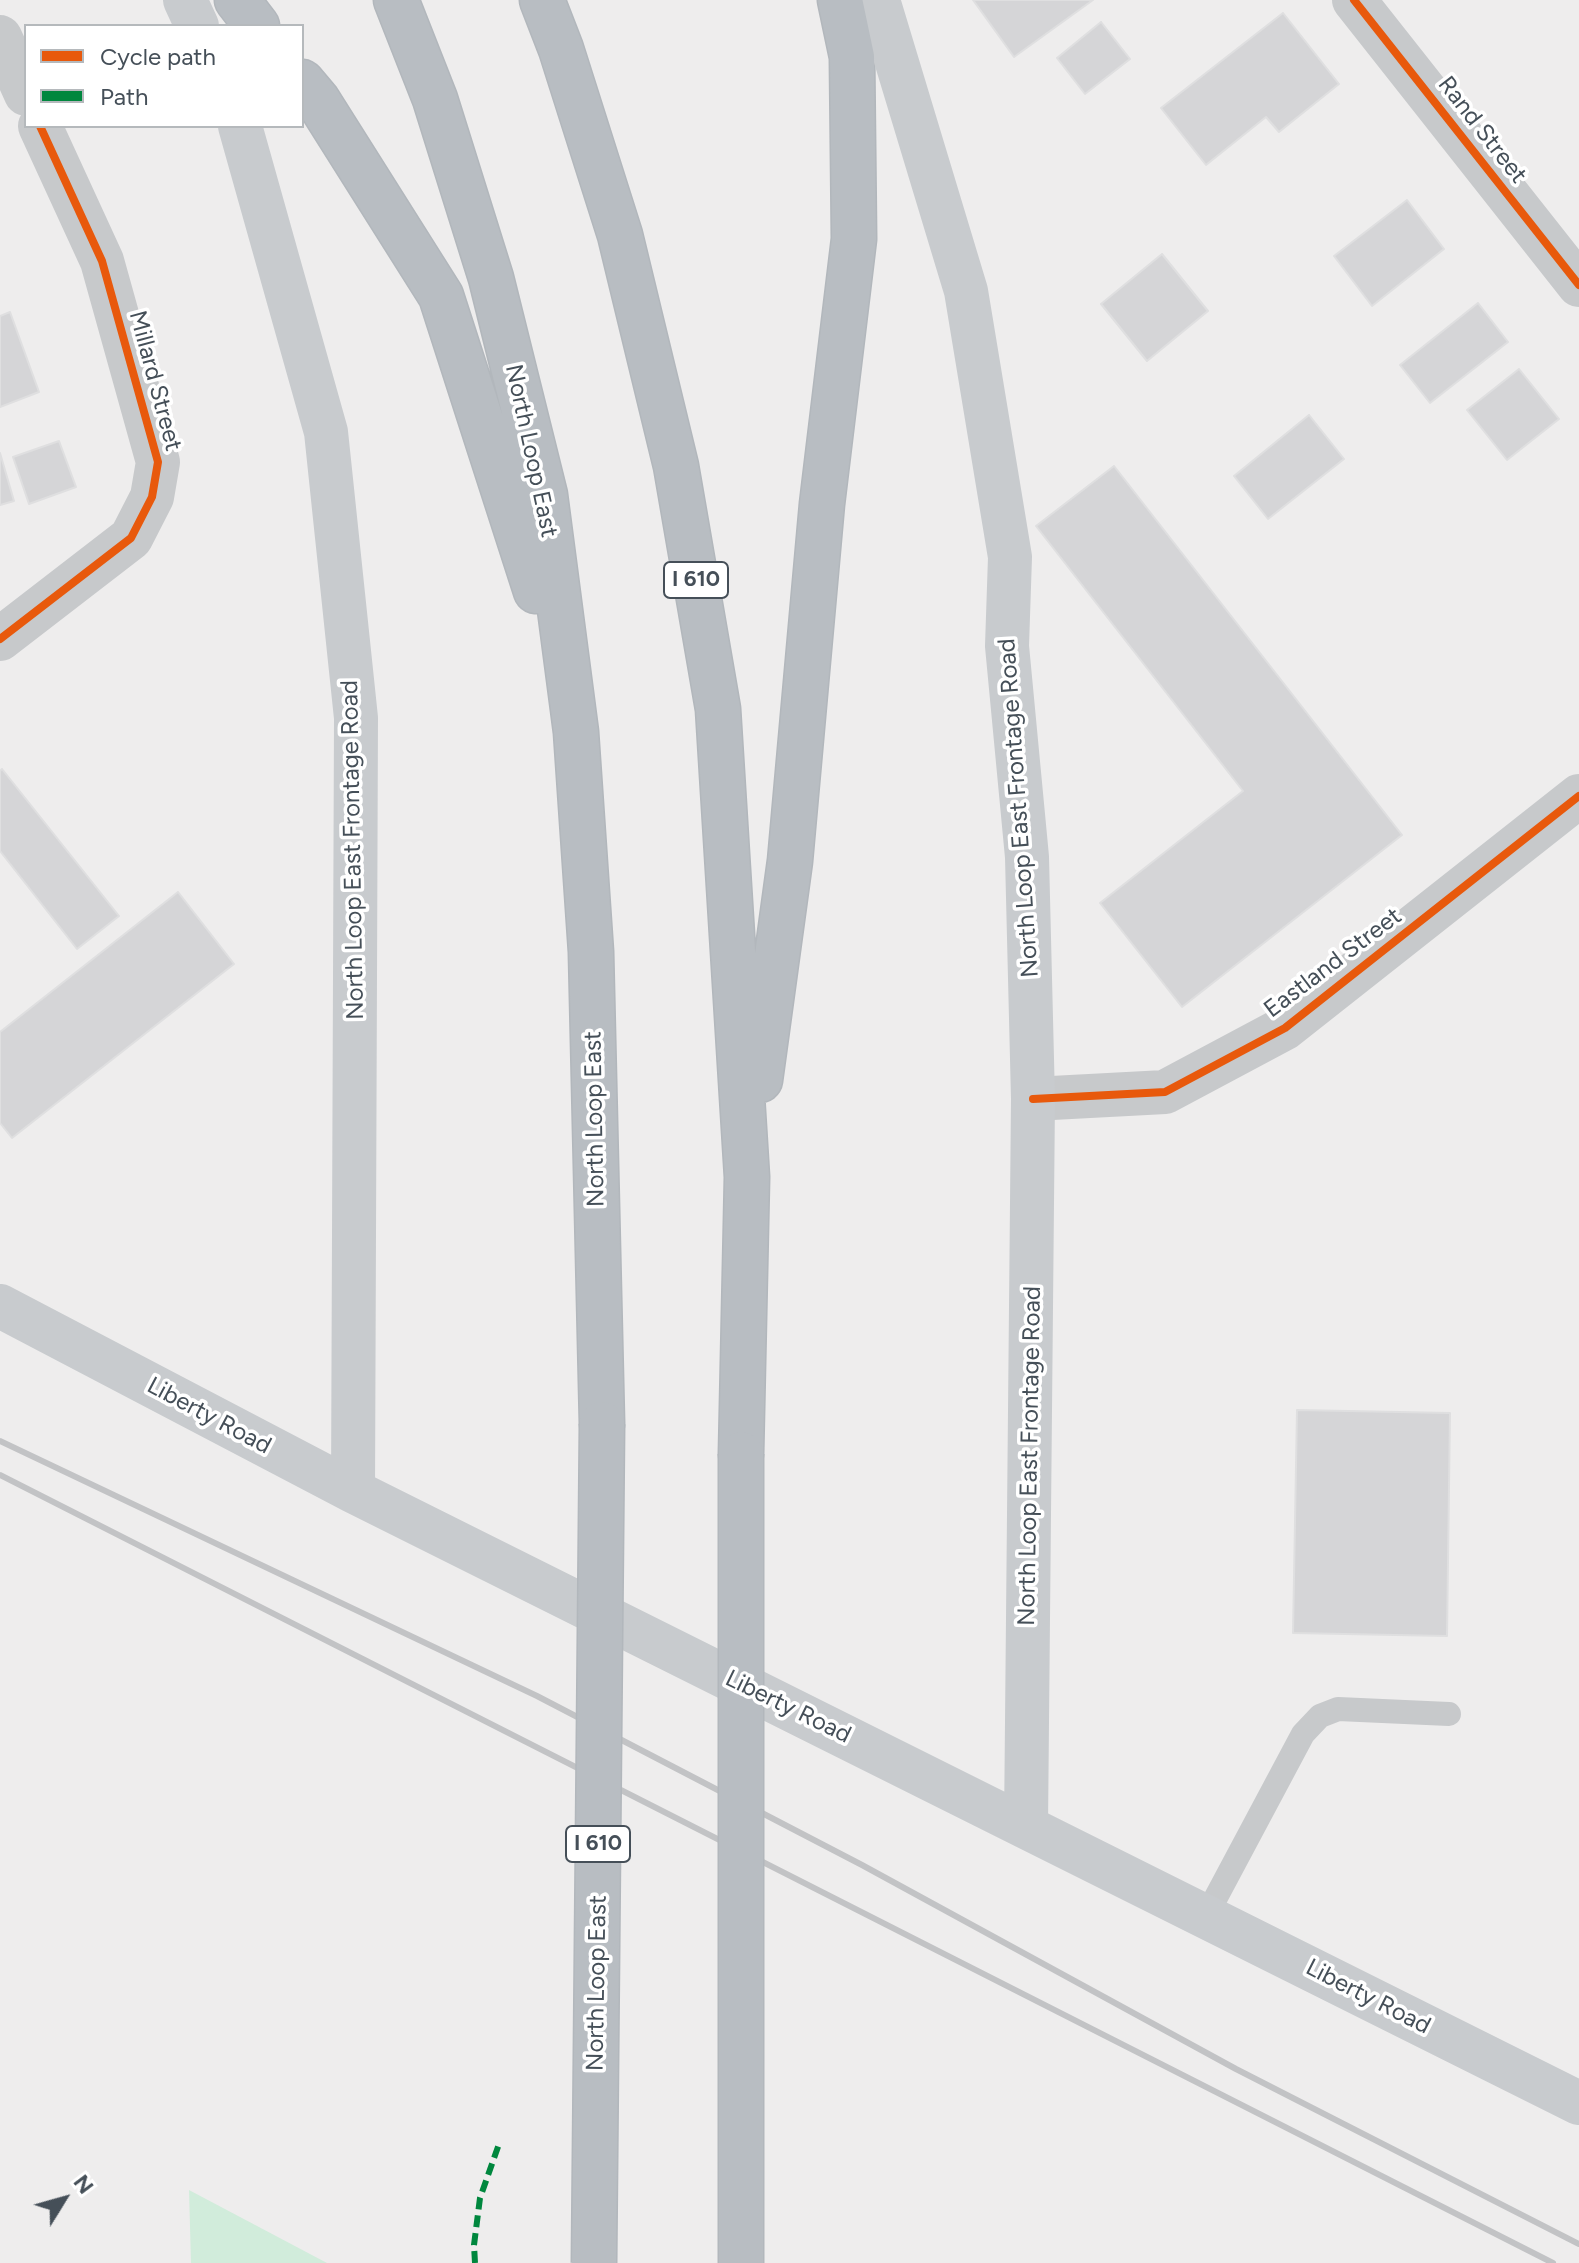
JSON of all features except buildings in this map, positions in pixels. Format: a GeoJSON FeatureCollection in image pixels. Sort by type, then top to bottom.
{"type":"FeatureCollection","features":[{"type":"Feature","properties":{"kind":"highway"},"geometry":{"type":"LineString","coordinates":[[237,0],[255,24]]}},
{"type":"Feature","properties":{"kind":"highway","name":"North Loop East"},"geometry":{"type":"LineString","coordinates":[[396,0],[435,99],[491,278],[545,495],[576,732],[591,952],[602,1424],[594,2263]]}},
{"type":"Feature","properties":{"kind":"highway","name":"I 610"},"geometry":{"type":"LineString","coordinates":[[542,0],[561,49],[620,235],[676,466],[718,709],[747,1177],[741,1454],[741,2263]]}},
{"type":"Feature","properties":{"kind":"highway"},"geometry":{"type":"LineString","coordinates":[[747,1177],[790,861],[822,504],[854,239],[852,57],[840,0]]}},
{"type":"Feature","properties":{"kind":"highway"},"geometry":{"type":"LineString","coordinates":[[304,84],[318,101],[441,296],[523,546],[576,732]]}},
{"type":"Feature","properties":{"kind":"main road"},"geometry":{"type":"LineString","coordinates":[[185,0],[196,24]]}},
{"type":"Feature","properties":{"kind":"main road","name":"North Loop East Frontage Road"},"geometry":{"type":"LineString","coordinates":[[878,0],[966,291],[1010,557],[1007,646],[1027,857],[1033,1099],[1026,1825]]}},
{"type":"Feature","properties":{"kind":"main road","name":"North Loop East Frontage Road"},"geometry":{"type":"LineString","coordinates":[[241,128],[326,432],[356,718],[353,1491]]}},
{"type":"Feature","properties":{"kind":"main road","name":"Liberty Road"},"geometry":{"type":"LineString","coordinates":[[0,1306],[353,1491],[1579,2103]]}},
{"type":"Feature","properties":{"kind":"street","name":"Rand Street"},"geometry":{"type":"LineString","coordinates":[[1354,0],[1579,285]]}},
{"type":"Feature","properties":{"kind":"street"},"geometry":{"type":"LineString","coordinates":[[0,37],[24,90]]}},
{"type":"Feature","properties":{"kind":"street","name":"Millard Street"},"geometry":{"type":"LineString","coordinates":[[0,639],[131,538],[152,497],[158,462],[102,261],[41,128]]}},
{"type":"Feature","properties":{"kind":"street","name":"Eastland Street"},"geometry":{"type":"LineString","coordinates":[[1033,1099],[1165,1092],[1285,1028],[1579,796]]}},
{"type":"Feature","properties":{"kind":"lane"},"geometry":{"type":"LineString","coordinates":[[1206,1916],[1303,1734],[1320,1716],[1338,1709],[1449,1714]]}},
{"type":"Feature","properties":{"kind":"green space"},"geometry":{"type":"Polygon","coordinates":[[[189,2190],[327,2263],[191,2263],[189,2190]]]}},
{"type":"Feature","properties":{"kind":"railway"},"geometry":{"type":"LineString","coordinates":[[0,1441],[537,1696],[862,1865],[1236,2069],[1579,2244]]}},
{"type":"Feature","properties":{"kind":"railway"},"geometry":{"type":"LineString","coordinates":[[0,1475],[1553,2263]]}},
{"type":"Feature","properties":{"kind":"marked path"},"geometry":{"type":"LineString","coordinates":[[475,2263],[480,2198],[499,2144]]}},
{"type":"Feature","properties":{"kind":"cycle path"},"geometry":{"type":"LineString","coordinates":[[1354,0],[1579,285]]}},
{"type":"Feature","properties":{"kind":"cycle path"},"geometry":{"type":"LineString","coordinates":[[0,639],[131,538],[152,497],[158,462],[102,261],[41,128]]}},
{"type":"Feature","properties":{"kind":"cycle path"},"geometry":{"type":"LineString","coordinates":[[1033,1099],[1165,1092],[1285,1028],[1579,796]]}}]}
